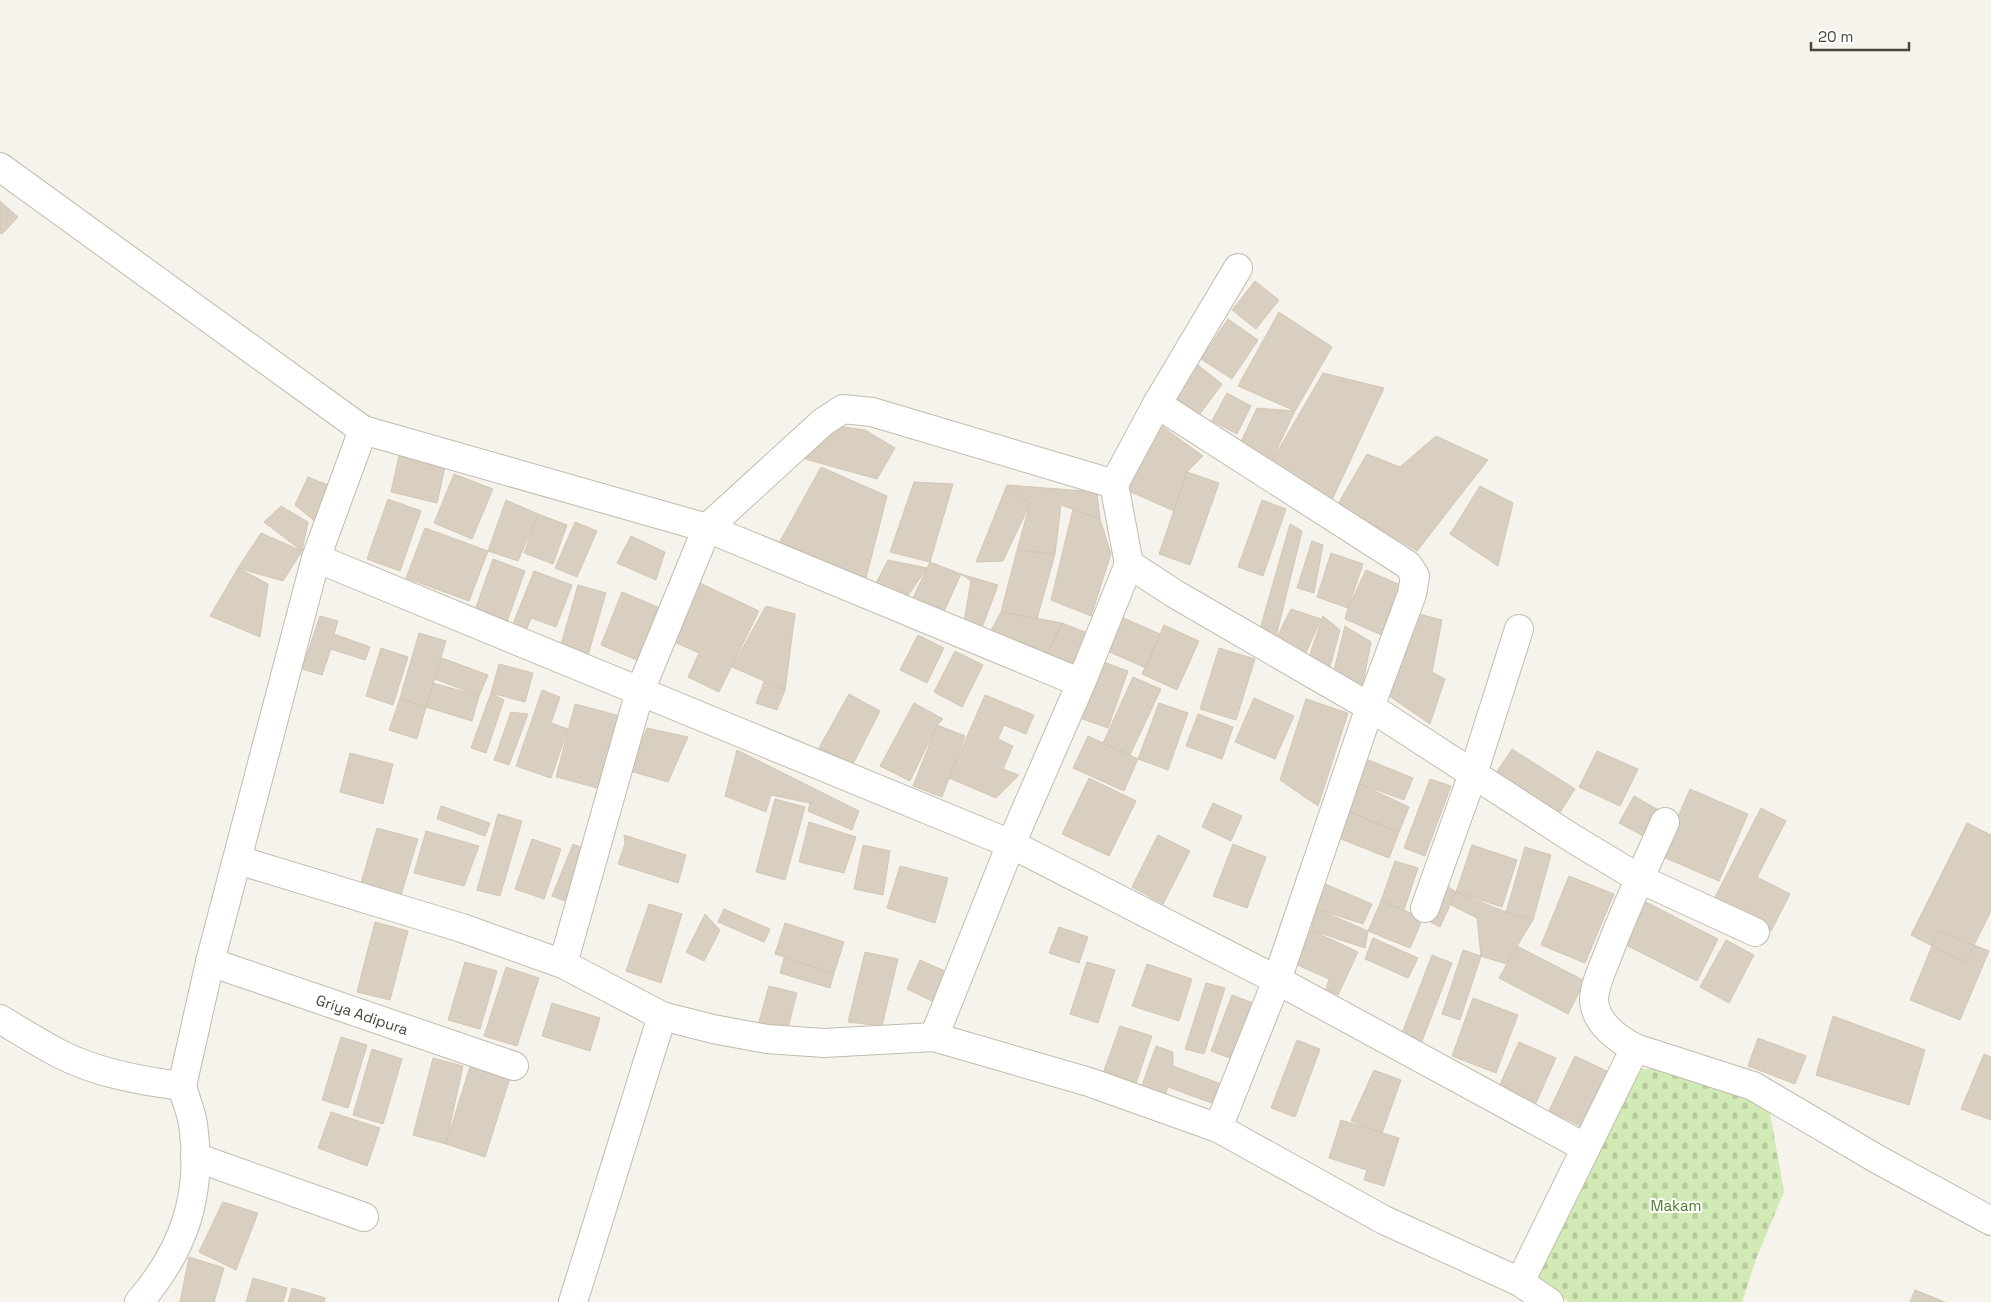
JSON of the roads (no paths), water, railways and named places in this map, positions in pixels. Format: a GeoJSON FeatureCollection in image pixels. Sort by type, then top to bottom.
{"type":"FeatureCollection","features":[{"type":"Feature","properties":{"kind":"street"},"geometry":{"type":"LineString","coordinates":[[0,167],[363,430],[707,528],[1081,683]]}},
{"type":"Feature","properties":{"kind":"street"},"geometry":{"type":"LineString","coordinates":[[934,1037],[1011,844],[1081,683],[1129,564],[1114,484],[1157,404],[1238,268]]}},
{"type":"Feature","properties":{"kind":"street"},"geometry":{"type":"LineString","coordinates":[[1157,404],[1408,565],[1415,576],[1412,594],[1370,707],[1277,980],[1218,1128]]}},
{"type":"Feature","properties":{"kind":"street"},"geometry":{"type":"LineString","coordinates":[[563,964],[640,690],[707,528],[823,422],[843,409],[872,412],[1114,484]]}},
{"type":"Feature","properties":{"kind":"street"},"geometry":{"type":"LineString","coordinates":[[139,1302],[156,1283],[183,1236],[193,1197],[195,1157],[192,1122],[182,1086],[210,962],[316,558],[363,430]]}},
{"type":"Feature","properties":{"kind":"street"},"geometry":{"type":"LineString","coordinates":[[316,558],[1011,844],[1277,980],[1586,1148]]}},
{"type":"Feature","properties":{"kind":"street"},"geometry":{"type":"LineString","coordinates":[[1129,564],[1175,594],[1370,707],[1572,838],[1640,879],[1755,932]]}},
{"type":"Feature","properties":{"kind":"street"},"geometry":{"type":"LineString","coordinates":[[1425,908],[1472,774],[1519,629]]}},
{"type":"Feature","properties":{"kind":"street"},"geometry":{"type":"LineString","coordinates":[[1665,822],[1618,928],[1598,980],[1594,1000],[1598,1017],[1620,1040],[1634,1048],[1753,1086],[1877,1159],[1991,1221]]}},
{"type":"Feature","properties":{"kind":"street"},"geometry":{"type":"LineString","coordinates":[[238,860],[462,928],[563,964],[662,1016],[713,1029],[776,1040],[824,1043],[934,1037],[1089,1082],[1218,1128],[1384,1220],[1520,1282],[1549,1302]]}},
{"type":"Feature","properties":{"kind":"street","name":"Griya Adipura"},"geometry":{"type":"LineString","coordinates":[[210,962],[514,1066]]}},
{"type":"Feature","properties":{"kind":"street"},"geometry":{"type":"LineString","coordinates":[[573,1302],[662,1016]]}},
{"type":"Feature","properties":{"kind":"street"},"geometry":{"type":"LineString","coordinates":[[0,1019],[60,1054],[78,1062],[124,1076],[182,1086]]}},
{"type":"Feature","properties":{"kind":"street"},"geometry":{"type":"LineString","coordinates":[[1520,1282],[1634,1048]]}},
{"type":"Feature","properties":{"kind":"street"},"geometry":{"type":"LineString","coordinates":[[195,1157],[364,1217]]}},
{"type":"Feature","properties":{"kind":"park label","name":"Makam"},"geometry":{"type":"Point","coordinates":[1676,1205]}}]}
